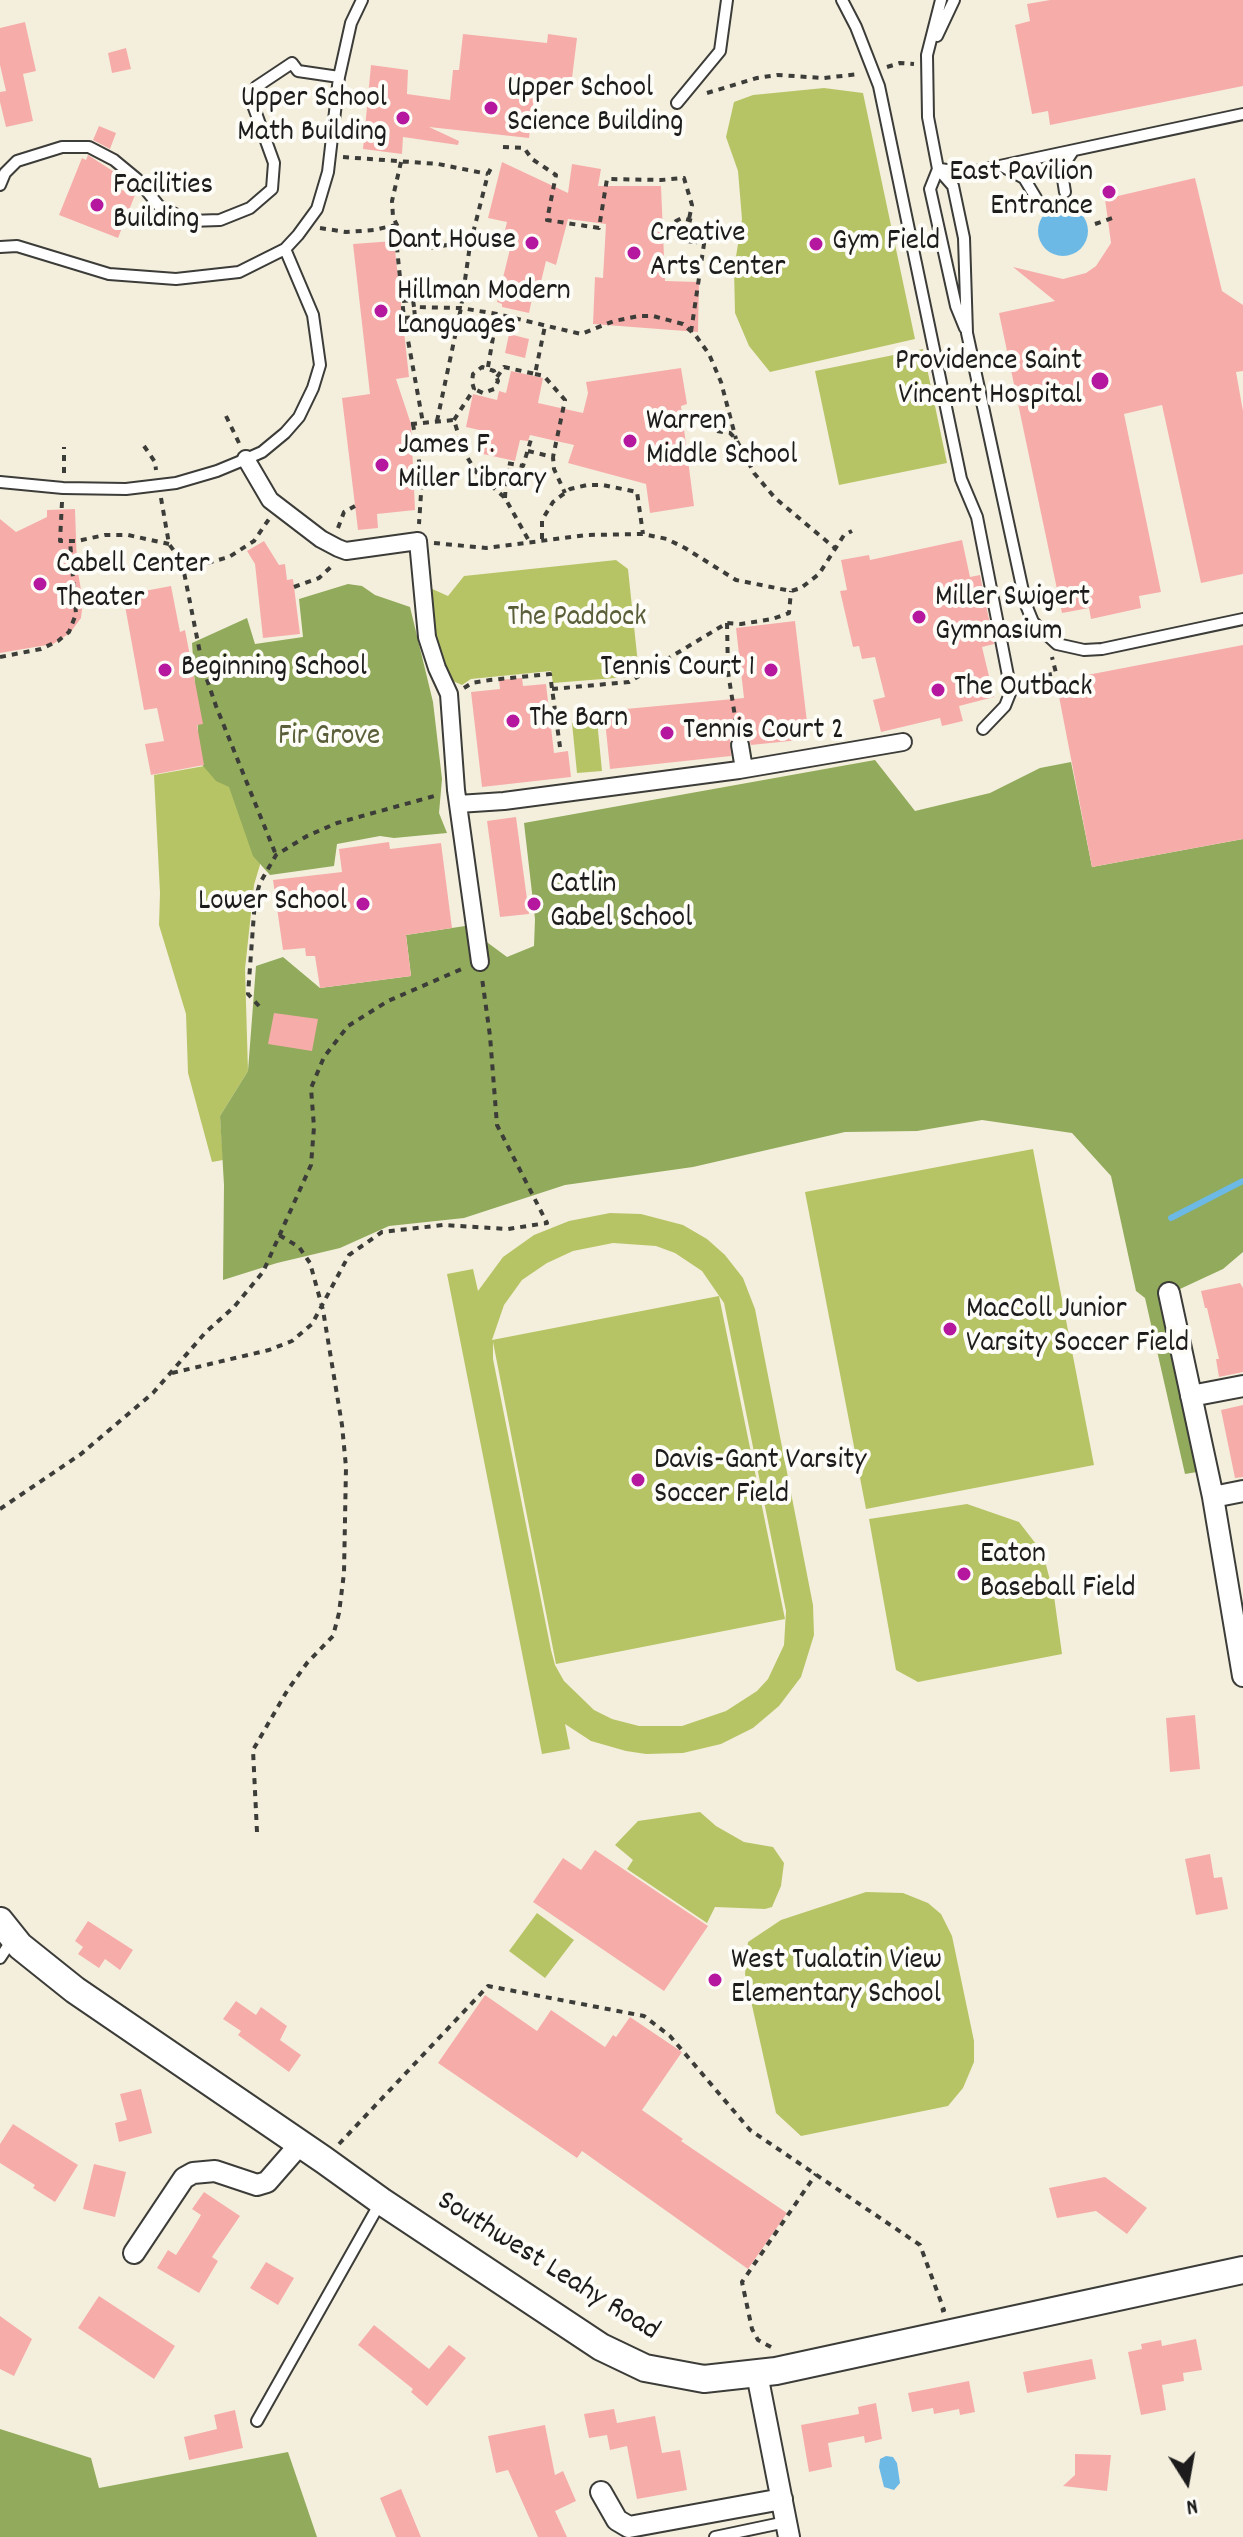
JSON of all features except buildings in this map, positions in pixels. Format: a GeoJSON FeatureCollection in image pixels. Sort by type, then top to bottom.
{"type":"FeatureCollection","features":[{"type":"Feature","properties":{"kind":"street"},"geometry":{"type":"LineString","coordinates":[[246,459],[270,500],[321,539],[338,548],[346,551],[418,541],[427,637],[449,694],[457,797],[480,962]]}},
{"type":"Feature","properties":{"kind":"street"},"geometry":{"type":"LineString","coordinates":[[457,797],[504,801],[744,769],[903,742]]}},
{"type":"Feature","properties":{"kind":"street"},"geometry":{"type":"LineString","coordinates":[[740,745],[744,769]]}},
{"type":"Feature","properties":{"kind":"street"},"geometry":{"type":"LineString","coordinates":[[1169,1293],[1213,1497],[1243,1676]]}},
{"type":"Feature","properties":{"kind":"street"},"geometry":{"type":"LineString","coordinates":[[1191,1396],[1243,1386]]}},
{"type":"Feature","properties":{"kind":"street"},"geometry":{"type":"LineString","coordinates":[[1213,1497],[1243,1491]]}},
{"type":"Feature","properties":{"kind":"street","name":"Southwest Leahy Road"},"geometry":{"type":"LineString","coordinates":[[4,1939],[381,2201],[601,2347],[645,2368],[704,2379],[1243,2270]]}},
{"type":"Feature","properties":{"kind":"street"},"geometry":{"type":"LineString","coordinates":[[134,2253],[184,2178],[193,2173],[215,2171],[257,2185],[267,2182],[301,2143]]}},
{"type":"Feature","properties":{"kind":"street"},"geometry":{"type":"LineString","coordinates":[[768,2364],[787,2530]]}},
{"type":"Feature","properties":{"kind":"street"},"geometry":{"type":"LineString","coordinates":[[601,2492],[617,2520],[629,2527],[782,2499]]}},
{"type":"Feature","properties":{"kind":"lane"},"geometry":{"type":"LineString","coordinates":[[0,247],[17,246],[109,274],[176,279],[239,272],[285,249],[317,209],[328,172],[339,77],[351,23],[362,0]]}},
{"type":"Feature","properties":{"kind":"lane"},"geometry":{"type":"LineString","coordinates":[[677,103],[720,51],[727,0]]}},
{"type":"Feature","properties":{"kind":"lane"},"geometry":{"type":"LineString","coordinates":[[842,0],[879,86],[961,479],[977,517],[1011,691],[1005,706],[983,729]]}},
{"type":"Feature","properties":{"kind":"lane"},"geometry":{"type":"LineString","coordinates":[[941,0],[939,22],[926,60],[926,96],[938,169],[930,189],[956,306],[967,333],[1026,605],[1033,622],[1043,634],[1066,648],[1102,649],[1243,619]]}},
{"type":"Feature","properties":{"kind":"lane"},"geometry":{"type":"LineString","coordinates":[[939,22],[954,0]]}},
{"type":"Feature","properties":{"kind":"lane"},"geometry":{"type":"LineString","coordinates":[[0,185],[5,173],[17,161],[62,147],[89,147],[114,160],[137,179],[159,206],[189,221],[220,220],[250,208],[272,189],[274,163],[253,105],[256,87],[292,63],[298,71],[339,77]]}},
{"type":"Feature","properties":{"kind":"lane"},"geometry":{"type":"LineString","coordinates":[[938,169],[967,173],[1243,114]]}},
{"type":"Feature","properties":{"kind":"lane"},"geometry":{"type":"LineString","coordinates":[[1065,192],[1062,173],[1073,151]]}},
{"type":"Feature","properties":{"kind":"lane"},"geometry":{"type":"LineString","coordinates":[[1002,166],[1024,178],[1036,198]]}},
{"type":"Feature","properties":{"kind":"lane"},"geometry":{"type":"LineString","coordinates":[[938,169],[953,186],[964,238],[967,333]]}},
{"type":"Feature","properties":{"kind":"lane"},"geometry":{"type":"LineString","coordinates":[[0,482],[63,488],[126,489],[217,471],[262,452],[299,417],[320,365],[313,315],[285,249]]}},
{"type":"Feature","properties":{"kind":"lane"},"geometry":{"type":"LineString","coordinates":[[257,2421],[381,2201]]}},
{"type":"Feature","properties":{"kind":"lane"},"geometry":{"type":"LineString","coordinates":[[715,2537],[787,2530]]}},
{"type":"Feature","properties":{"kind":"path"},"geometry":{"type":"LineString","coordinates":[[689,88],[706,93],[757,78],[777,75],[824,78],[926,60]]}},
{"type":"Feature","properties":{"kind":"path"},"geometry":{"type":"LineString","coordinates":[[503,147],[524,148],[532,159],[556,175],[547,220],[599,228],[607,179],[684,178],[692,205],[689,219]]}},
{"type":"Feature","properties":{"kind":"path"},"geometry":{"type":"LineString","coordinates":[[329,156],[438,164],[488,174]]}},
{"type":"Feature","properties":{"kind":"path"},"geometry":{"type":"LineString","coordinates":[[401,162],[392,201],[396,225],[405,237],[417,245],[430,248],[458,243],[470,245]]}},
{"type":"Feature","properties":{"kind":"path"},"geometry":{"type":"LineString","coordinates":[[437,421],[461,308],[470,245],[493,164]]}},
{"type":"Feature","properties":{"kind":"path"},"geometry":{"type":"LineString","coordinates":[[1095,224],[1115,217]]}},
{"type":"Feature","properties":{"kind":"path"},"geometry":{"type":"LineString","coordinates":[[689,219],[696,226],[696,242]]}},
{"type":"Feature","properties":{"kind":"path"},"geometry":{"type":"LineString","coordinates":[[689,219],[676,221],[672,227],[678,240],[704,244],[691,332]]}},
{"type":"Feature","properties":{"kind":"path"},"geometry":{"type":"LineString","coordinates":[[307,223],[326,230],[346,232],[396,225]]}},
{"type":"Feature","properties":{"kind":"path"},"geometry":{"type":"LineString","coordinates":[[405,237],[397,248],[402,301],[423,423]]}},
{"type":"Feature","properties":{"kind":"path"},"geometry":{"type":"LineString","coordinates":[[402,301],[413,300],[414,307],[415,317],[404,318]]}},
{"type":"Feature","properties":{"kind":"path"},"geometry":{"type":"LineString","coordinates":[[414,307],[461,308],[581,334],[614,321],[639,316],[653,316],[683,324],[709,354],[745,459],[763,485],[785,508],[836,549]]}},
{"type":"Feature","properties":{"kind":"path"},"geometry":{"type":"LineString","coordinates":[[488,368],[497,314]]}},
{"type":"Feature","properties":{"kind":"path"},"geometry":{"type":"LineString","coordinates":[[535,374],[545,326]]}},
{"type":"Feature","properties":{"kind":"path"},"geometry":{"type":"LineString","coordinates":[[474,389],[491,392],[504,367],[544,376],[565,400],[553,457],[558,481],[565,493]]}},
{"type":"Feature","properties":{"kind":"path"},"geometry":{"type":"LineString","coordinates":[[488,368],[497,377]]}},
{"type":"Feature","properties":{"kind":"path"},"geometry":{"type":"LineString","coordinates":[[488,368],[478,369],[473,374],[474,389],[454,420],[463,450],[476,472],[505,498],[529,541]]}},
{"type":"Feature","properties":{"kind":"path"},"geometry":{"type":"LineString","coordinates":[[226,416],[246,459]]}},
{"type":"Feature","properties":{"kind":"path"},"geometry":{"type":"LineString","coordinates":[[454,420],[412,424],[422,479],[418,541],[486,548],[608,533],[643,534],[676,544],[736,580],[791,591],[801,588],[819,574],[844,535],[852,531]]}},
{"type":"Feature","properties":{"kind":"path"},"geometry":{"type":"LineString","coordinates":[[717,431],[730,433],[736,439]]}},
{"type":"Feature","properties":{"kind":"path"},"geometry":{"type":"LineString","coordinates":[[505,498],[507,463],[523,466],[532,436]]}},
{"type":"Feature","properties":{"kind":"path"},"geometry":{"type":"LineString","coordinates":[[144,446],[155,462],[169,544],[182,562],[203,668],[276,855]]}},
{"type":"Feature","properties":{"kind":"path"},"geometry":{"type":"LineString","coordinates":[[63,488],[64,447]]}},
{"type":"Feature","properties":{"kind":"path"},"geometry":{"type":"LineString","coordinates":[[528,451],[553,457]]}},
{"type":"Feature","properties":{"kind":"path"},"geometry":{"type":"LineString","coordinates":[[542,539],[542,520],[553,502],[565,493],[587,485],[637,492],[643,534]]}},
{"type":"Feature","properties":{"kind":"path"},"geometry":{"type":"LineString","coordinates":[[182,562],[193,567],[212,563],[229,557],[254,541],[269,517],[270,500]]}},
{"type":"Feature","properties":{"kind":"path"},"geometry":{"type":"LineString","coordinates":[[294,587],[319,578],[328,571],[336,560],[340,520],[344,512],[355,506]]}},
{"type":"Feature","properties":{"kind":"path"},"geometry":{"type":"LineString","coordinates":[[62,510],[60,541],[128,535],[169,544]]}},
{"type":"Feature","properties":{"kind":"path"},"geometry":{"type":"LineString","coordinates":[[0,657],[41,649],[69,632],[76,614],[70,541]]}},
{"type":"Feature","properties":{"kind":"path"},"geometry":{"type":"LineString","coordinates":[[552,689],[629,682],[727,623],[772,619],[789,613],[791,591]]}},
{"type":"Feature","properties":{"kind":"path"},"geometry":{"type":"LineString","coordinates":[[727,623],[728,672],[736,723],[740,722],[741,726]]}},
{"type":"Feature","properties":{"kind":"path"},"geometry":{"type":"LineString","coordinates":[[1005,706],[1027,699],[1031,679],[1056,673],[1052,656],[1035,643],[1043,634]]}},
{"type":"Feature","properties":{"kind":"path"},"geometry":{"type":"LineString","coordinates":[[465,687],[490,680],[550,674],[560,747]]}},
{"type":"Feature","properties":{"kind":"path"},"geometry":{"type":"LineString","coordinates":[[259,1006],[248,994],[255,900],[260,883],[276,855],[307,836],[337,823],[457,797]]}},
{"type":"Feature","properties":{"kind":"path"},"geometry":{"type":"LineString","coordinates":[[0,1509],[110,1431],[172,1373],[263,1272],[311,1165],[314,1127],[311,1088],[324,1057],[348,1026],[388,1001],[480,962],[497,1125],[547,1223],[508,1229],[443,1225],[382,1232],[349,1255],[312,1324],[292,1341],[269,1350],[172,1373]]}},
{"type":"Feature","properties":{"kind":"path"},"geometry":{"type":"LineString","coordinates":[[257,1832],[253,1750],[287,1691],[307,1663],[333,1636],[344,1573],[346,1467],[342,1425],[321,1304],[310,1263],[299,1247],[279,1235]]}},
{"type":"Feature","properties":{"kind":"path"},"geometry":{"type":"LineString","coordinates":[[324,2160],[488,1986],[644,2016],[670,2036],[750,2130],[920,2245],[944,2310],[933,2312]]}},
{"type":"Feature","properties":{"kind":"path"},"geometry":{"type":"LineString","coordinates":[[785,2344],[768,2364],[752,2329],[742,2282],[816,2174]]}},
{"type":"Feature","properties":{"kind":"green space","name":"Gym Field"},"geometry":{"type":"Polygon","coordinates":[[[824,88],[863,93],[915,339],[770,372],[749,346],[735,313],[734,269],[742,219],[738,171],[726,137],[734,102],[753,95],[824,88]]]}},
{"type":"Feature","properties":{"kind":"green space"},"geometry":{"type":"Polygon","coordinates":[[[923,349],[947,463],[839,485],[815,371],[923,349]]]}},
{"type":"Feature","properties":{"kind":"green space","name":"The Paddock"},"geometry":{"type":"Polygon","coordinates":[[[616,560],[628,569],[638,664],[628,677],[553,683],[551,671],[471,679],[462,685],[453,681],[439,651],[432,621],[430,588],[448,596],[464,576],[616,560]]]}},
{"type":"Feature","properties":{"kind":"green space","name":"Fir Grove"},"geometry":{"type":"Polygon","coordinates":[[[348,584],[362,586],[375,595],[410,607],[433,702],[442,779],[439,813],[447,833],[394,838],[380,836],[337,844],[334,866],[270,875],[253,856],[229,787],[216,781],[192,753],[198,730],[192,643],[247,618],[255,644],[303,637],[299,599],[348,584]]]}},
{"type":"Feature","properties":{"kind":"green space"},"geometry":{"type":"Polygon","coordinates":[[[597,720],[602,771],[577,773],[572,723],[597,720]]]}},
{"type":"Feature","properties":{"kind":"green space"},"geometry":{"type":"Polygon","coordinates":[[[875,760],[915,811],[990,793],[1040,768],[1071,762],[1092,867],[1243,839],[1243,1252],[1223,1269],[1167,1295],[1203,1471],[1185,1474],[1145,1298],[1136,1291],[1111,1176],[1072,1133],[982,1120],[917,1131],[845,1132],[693,1167],[565,1185],[464,1218],[389,1226],[340,1248],[223,1280],[224,1185],[220,1116],[248,1071],[256,966],[283,957],[320,988],[411,976],[406,935],[465,926],[507,957],[534,946],[535,919],[524,823],[875,760]]]}},
{"type":"Feature","properties":{"kind":"green space"},"geometry":{"type":"Polygon","coordinates":[[[210,765],[235,766],[267,841],[254,885],[245,969],[248,1071],[220,1116],[223,1160],[212,1162],[188,1073],[186,1014],[159,925],[154,775],[210,765]]]}},
{"type":"Feature","properties":{"kind":"green space","name":"MacColl Junior Varsity Soccer Field"},"geometry":{"type":"Polygon","coordinates":[[[1033,1149],[1094,1465],[866,1509],[805,1192],[1033,1149]]]}},
{"type":"Feature","properties":{"kind":"green space","name":"Davis-Gant Varsity Soccer Field"},"geometry":{"type":"Polygon","coordinates":[[[610,1213],[641,1214],[683,1225],[707,1239],[725,1255],[743,1278],[755,1309],[813,1605],[814,1635],[801,1677],[779,1706],[753,1728],[721,1744],[683,1753],[646,1754],[591,1741],[565,1724],[570,1749],[542,1754],[447,1274],[473,1269],[478,1291],[503,1257],[534,1235],[569,1221],[610,1213]],[[613,1243],[573,1251],[547,1263],[522,1280],[504,1305],[492,1340],[719,1296],[785,1619],[556,1664],[493,1342],[493,1359],[555,1665],[564,1681],[594,1710],[612,1719],[639,1726],[682,1726],[726,1711],[757,1691],[768,1679],[784,1645],[786,1611],[724,1303],[702,1271],[675,1253],[656,1246],[613,1243]]]}},
{"type":"Feature","properties":{"kind":"green space","name":"Eaton Baseball Field"},"geometry":{"type":"Polygon","coordinates":[[[967,1504],[1019,1522],[1043,1553],[1054,1596],[1062,1654],[918,1682],[896,1670],[869,1519],[967,1504]]]}},
{"type":"Feature","properties":{"kind":"green space"},"geometry":{"type":"Polygon","coordinates":[[[700,1812],[716,1826],[744,1842],[773,1847],[784,1863],[781,1886],[772,1907],[715,1907],[707,1923],[627,1869],[633,1860],[615,1845],[638,1821],[700,1812]]]}},
{"type":"Feature","properties":{"kind":"green space"},"geometry":{"type":"Polygon","coordinates":[[[866,1892],[903,1893],[928,1903],[941,1914],[952,1936],[974,2041],[974,2062],[963,2088],[948,2106],[801,2136],[776,2113],[745,1974],[748,1942],[781,1920],[866,1892]]]}},
{"type":"Feature","properties":{"kind":"green space"},"geometry":{"type":"Polygon","coordinates":[[[537,1913],[574,1940],[545,1978],[509,1951],[537,1913]]]}},
{"type":"Feature","properties":{"kind":"green space"},"geometry":{"type":"Polygon","coordinates":[[[0,2429],[91,2458],[99,2488],[288,2452],[317,2537],[0,2537],[0,2429]]]}},
{"type":"Feature","properties":{"kind":"water"},"geometry":{"type":"Polygon","coordinates":[[[1063,206],[1081,213],[1088,231],[1081,249],[1063,256],[1045,249],[1038,231],[1045,213],[1063,206]]]}},
{"type":"Feature","properties":{"kind":"water"},"geometry":{"type":"Polygon","coordinates":[[[893,2457],[897,2463],[900,2483],[894,2490],[884,2487],[879,2467],[880,2459],[893,2457]]]}},
{"type":"Feature","properties":{"kind":"waterway"},"geometry":{"type":"LineString","coordinates":[[1171,1218],[1243,1181]]}},
{"type":"Feature","properties":{"kind":"place","name":"Upper School Science Building"},"geometry":{"type":"Point","coordinates":[491,108]}},
{"type":"Feature","properties":{"kind":"place","name":"Upper School Math Building"},"geometry":{"type":"Point","coordinates":[403,118]}},
{"type":"Feature","properties":{"kind":"place","name":"East Pavilion Entrance"},"geometry":{"type":"Point","coordinates":[1109,192]}},
{"type":"Feature","properties":{"kind":"place","name":"Facilities Building"},"geometry":{"type":"Point","coordinates":[97,205]}},
{"type":"Feature","properties":{"kind":"place","name":"Dant House"},"geometry":{"type":"Point","coordinates":[532,243]}},
{"type":"Feature","properties":{"kind":"place","name":"Gym Field"},"geometry":{"type":"Point","coordinates":[816,244]}},
{"type":"Feature","properties":{"kind":"place","name":"Creative Arts Center"},"geometry":{"type":"Point","coordinates":[634,253]}},
{"type":"Feature","properties":{"kind":"place","name":"Hillman Modern Languages"},"geometry":{"type":"Point","coordinates":[381,311]}},
{"type":"Feature","properties":{"kind":"place","name":"Providence Saint Vincent Hospital"},"geometry":{"type":"Point","coordinates":[1100,381]}},
{"type":"Feature","properties":{"kind":"place","name":"Warren Middle School"},"geometry":{"type":"Point","coordinates":[630,441]}},
{"type":"Feature","properties":{"kind":"place","name":"James F. Miller Library"},"geometry":{"type":"Point","coordinates":[382,465]}},
{"type":"Feature","properties":{"kind":"place","name":"Cabell Center Theater"},"geometry":{"type":"Point","coordinates":[40,584]}},
{"type":"Feature","properties":{"kind":"place","name":"Miller Swigert Gymnasium"},"geometry":{"type":"Point","coordinates":[919,617]}},
{"type":"Feature","properties":{"kind":"place","name":"Beginning School"},"geometry":{"type":"Point","coordinates":[165,670]}},
{"type":"Feature","properties":{"kind":"place","name":"Tennis Court 1"},"geometry":{"type":"Point","coordinates":[771,670]}},
{"type":"Feature","properties":{"kind":"place","name":"The Outback"},"geometry":{"type":"Point","coordinates":[938,690]}},
{"type":"Feature","properties":{"kind":"place","name":"The Barn"},"geometry":{"type":"Point","coordinates":[513,721]}},
{"type":"Feature","properties":{"kind":"place","name":"Tennis Court 2"},"geometry":{"type":"Point","coordinates":[667,733]}},
{"type":"Feature","properties":{"kind":"place","name":"Lower School"},"geometry":{"type":"Point","coordinates":[363,904]}},
{"type":"Feature","properties":{"kind":"place","name":"Catlin Gabel School"},"geometry":{"type":"Point","coordinates":[534,904]}},
{"type":"Feature","properties":{"kind":"place","name":"MacColl Junior Varsity Soccer Field"},"geometry":{"type":"Point","coordinates":[950,1329]}},
{"type":"Feature","properties":{"kind":"place","name":"Davis-Gant Varsity Soccer Field"},"geometry":{"type":"Point","coordinates":[638,1480]}},
{"type":"Feature","properties":{"kind":"place","name":"Eaton Baseball Field"},"geometry":{"type":"Point","coordinates":[964,1574]}},
{"type":"Feature","properties":{"kind":"place","name":"West Tualatin View Elementary School"},"geometry":{"type":"Point","coordinates":[715,1980]}}]}
